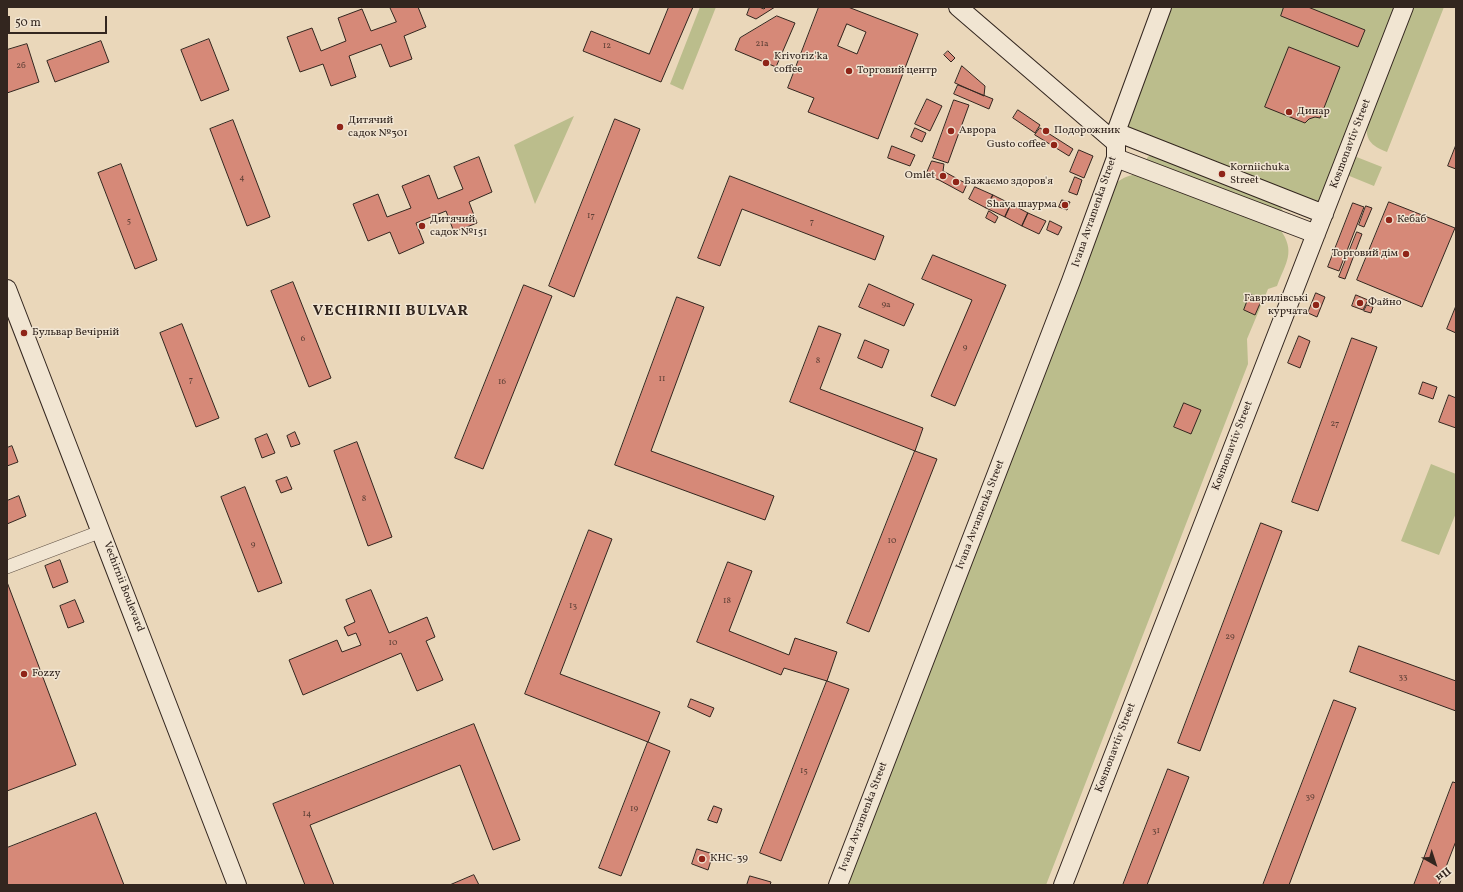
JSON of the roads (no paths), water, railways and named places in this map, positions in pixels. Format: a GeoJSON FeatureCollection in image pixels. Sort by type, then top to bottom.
{"type":"FeatureCollection","features":[{"type":"Feature","properties":{"kind":"street","name":"Ivana Avramenka Street"},"geometry":{"type":"LineString","coordinates":[[958,7],[1116,144]]}},
{"type":"Feature","properties":{"kind":"street","name":"Ivana Avramenka Street"},"geometry":{"type":"LineString","coordinates":[[838,885],[1071,282],[1162,7]]}},
{"type":"Feature","properties":{"kind":"street","name":"Kosmonavtiv Street"},"geometry":{"type":"LineString","coordinates":[[1063,885],[1404,7]]}},
{"type":"Feature","properties":{"kind":"street"},"geometry":{"type":"LineString","coordinates":[[1116,144],[1324,214]]}},
{"type":"Feature","properties":{"kind":"street"},"geometry":{"type":"LineString","coordinates":[[1116,144],[1316,234]]}},
{"type":"Feature","properties":{"kind":"street","name":"Vechirnii Boulevard"},"geometry":{"type":"LineString","coordinates":[[7,289],[102,531],[237,885]]}},
{"type":"Feature","properties":{"kind":"street"},"geometry":{"type":"LineString","coordinates":[[7,567],[102,531]]}},
{"type":"Feature","properties":{"kind":"place","name":"Krivoriz'ka coffee"},"geometry":{"type":"Point","coordinates":[766,63]}},
{"type":"Feature","properties":{"kind":"place","name":"Торговий центр"},"geometry":{"type":"Point","coordinates":[849,71]}},
{"type":"Feature","properties":{"kind":"place","name":"Динар"},"geometry":{"type":"Point","coordinates":[1289,112]}},
{"type":"Feature","properties":{"kind":"place","name":"Дитячий садок №301"},"geometry":{"type":"Point","coordinates":[340,127]}},
{"type":"Feature","properties":{"kind":"place","name":"Аврора"},"geometry":{"type":"Point","coordinates":[951,131]}},
{"type":"Feature","properties":{"kind":"place","name":"Подорожник"},"geometry":{"type":"Point","coordinates":[1046,131]}},
{"type":"Feature","properties":{"kind":"place","name":"Gusto coffee"},"geometry":{"type":"Point","coordinates":[1054,145]}},
{"type":"Feature","properties":{"kind":"place","name":"Korniichuka Street"},"geometry":{"type":"Point","coordinates":[1222,174]}},
{"type":"Feature","properties":{"kind":"place","name":"Omlet"},"geometry":{"type":"Point","coordinates":[943,176]}},
{"type":"Feature","properties":{"kind":"place","name":"Бажаємо здоров'я"},"geometry":{"type":"Point","coordinates":[956,182]}},
{"type":"Feature","properties":{"kind":"place","name":"Shava шаурма"},"geometry":{"type":"Point","coordinates":[1065,205]}},
{"type":"Feature","properties":{"kind":"place","name":"Кебаб"},"geometry":{"type":"Point","coordinates":[1389,220]}},
{"type":"Feature","properties":{"kind":"place","name":"Дитячий садок №151"},"geometry":{"type":"Point","coordinates":[422,226]}},
{"type":"Feature","properties":{"kind":"place","name":"Торговий дім"},"geometry":{"type":"Point","coordinates":[1406,254]}},
{"type":"Feature","properties":{"kind":"place","name":"Файно"},"geometry":{"type":"Point","coordinates":[1360,303]}},
{"type":"Feature","properties":{"kind":"place","name":"Гаврилівські курчата"},"geometry":{"type":"Point","coordinates":[1316,305]}},
{"type":"Feature","properties":{"kind":"place","name":"Бульвар Вечірній"},"geometry":{"type":"Point","coordinates":[24,333]}},
{"type":"Feature","properties":{"kind":"place","name":"Fozzy"},"geometry":{"type":"Point","coordinates":[24,674]}},
{"type":"Feature","properties":{"kind":"place","name":"КНС-39"},"geometry":{"type":"Point","coordinates":[702,859]}},
{"type":"Feature","properties":{"kind":"district","name":"VECHIRNII BULVAR"},"geometry":{"type":"Point","coordinates":[391,312]}}]}
